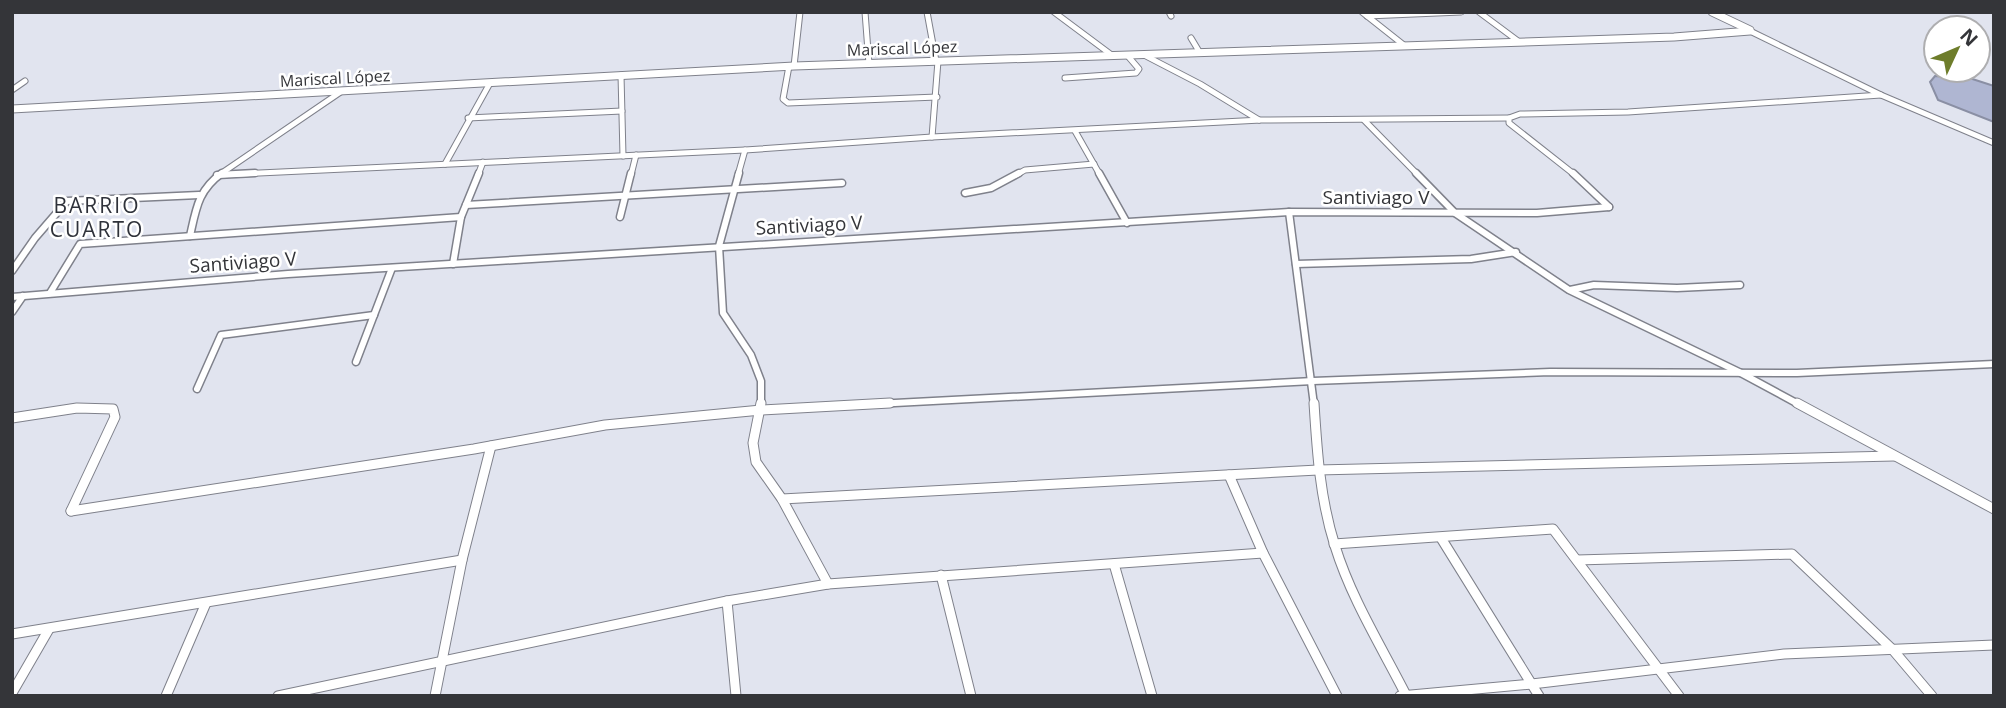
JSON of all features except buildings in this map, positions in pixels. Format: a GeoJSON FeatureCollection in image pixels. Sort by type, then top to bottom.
{"type":"FeatureCollection","features":[{"type":"Feature","properties":{"kind":"street"},"geometry":{"type":"LineString","coordinates":[[800,12],[783,99],[788,103],[937,97]]}},
{"type":"Feature","properties":{"kind":"street"},"geometry":{"type":"LineString","coordinates":[[865,12],[869,64]]}},
{"type":"Feature","properties":{"kind":"street"},"geometry":{"type":"LineString","coordinates":[[928,12],[937,61],[937,97],[932,137]]}},
{"type":"Feature","properties":{"kind":"street"},"geometry":{"type":"LineString","coordinates":[[1054,12],[1113,56]]}},
{"type":"Feature","properties":{"kind":"street"},"geometry":{"type":"LineString","coordinates":[[1365,14],[1461,12]]}},
{"type":"Feature","properties":{"kind":"street"},"geometry":{"type":"LineString","coordinates":[[1479,12],[1518,41]]}},
{"type":"Feature","properties":{"kind":"street"},"geometry":{"type":"LineString","coordinates":[[1712,12],[1881,95],[1994,143]]}},
{"type":"Feature","properties":{"kind":"street"},"geometry":{"type":"LineString","coordinates":[[1365,14],[1405,46]]}},
{"type":"Feature","properties":{"kind":"street","name":"Mariscal López"},"geometry":{"type":"LineString","coordinates":[[12,109],[791,66],[1674,37],[1750,31]]}},
{"type":"Feature","properties":{"kind":"street"},"geometry":{"type":"LineString","coordinates":[[1191,38],[1200,53]]}},
{"type":"Feature","properties":{"kind":"street"},"geometry":{"type":"LineString","coordinates":[[1065,78],[1134,74],[1139,69],[1127,55]]}},
{"type":"Feature","properties":{"kind":"street"},"geometry":{"type":"LineString","coordinates":[[1144,55],[1261,120]]}},
{"type":"Feature","properties":{"kind":"street"},"geometry":{"type":"LineString","coordinates":[[621,75],[623,156]]}},
{"type":"Feature","properties":{"kind":"street"},"geometry":{"type":"LineString","coordinates":[[12,83],[25,81],[12,90]]}},
{"type":"Feature","properties":{"kind":"street"},"geometry":{"type":"LineString","coordinates":[[445,164],[468,118],[490,83]]}},
{"type":"Feature","properties":{"kind":"street"},"geometry":{"type":"LineString","coordinates":[[190,236],[199,195],[217,175],[342,91]]}},
{"type":"Feature","properties":{"kind":"street"},"geometry":{"type":"LineString","coordinates":[[217,175],[745,150],[932,137],[1261,120],[1509,118],[1520,114],[1655,110],[1881,95]]}},
{"type":"Feature","properties":{"kind":"street"},"geometry":{"type":"LineString","coordinates":[[468,118],[622,111]]}},
{"type":"Feature","properties":{"kind":"street","name":"Santiviago V"},"geometry":{"type":"LineString","coordinates":[[12,297],[719,246],[1289,212],[1537,213],[1609,207],[1559,160],[1509,123],[1509,118]]}},
{"type":"Feature","properties":{"kind":"street"},"geometry":{"type":"LineString","coordinates":[[1364,120],[1455,213],[1569,290],[1739,372],[1994,509]]}},
{"type":"Feature","properties":{"kind":"street"},"geometry":{"type":"LineString","coordinates":[[1075,131],[1128,223]]}},
{"type":"Feature","properties":{"kind":"street"},"geometry":{"type":"LineString","coordinates":[[745,150],[719,246],[723,313],[761,381],[761,411],[754,443],[756,462],[782,499],[828,584]]}},
{"type":"Feature","properties":{"kind":"street"},"geometry":{"type":"LineString","coordinates":[[620,217],[628,196],[636,155]]}},
{"type":"Feature","properties":{"kind":"street"},"geometry":{"type":"LineString","coordinates":[[453,264],[461,217],[483,162]]}},
{"type":"Feature","properties":{"kind":"street"},"geometry":{"type":"LineString","coordinates":[[965,192],[991,188],[1025,170],[1094,164]]}},
{"type":"Feature","properties":{"kind":"street"},"geometry":{"type":"LineString","coordinates":[[466,205],[842,183]]}},
{"type":"Feature","properties":{"kind":"street"},"geometry":{"type":"LineString","coordinates":[[12,271],[35,238],[67,201],[199,195]]}},
{"type":"Feature","properties":{"kind":"street"},"geometry":{"type":"LineString","coordinates":[[1289,212],[1313,381],[1318,470],[1334,544],[1346,578],[1406,695]]}},
{"type":"Feature","properties":{"kind":"street"},"geometry":{"type":"LineString","coordinates":[[1478,212],[1476,221],[1479,228]]}},
{"type":"Feature","properties":{"kind":"street"},"geometry":{"type":"LineString","coordinates":[[50,293],[80,244],[461,217]]}},
{"type":"Feature","properties":{"kind":"street"},"geometry":{"type":"LineString","coordinates":[[1296,264],[1471,258],[1516,253]]}},
{"type":"Feature","properties":{"kind":"street"},"geometry":{"type":"LineString","coordinates":[[356,362],[392,268]]}},
{"type":"Feature","properties":{"kind":"street"},"geometry":{"type":"LineString","coordinates":[[1569,290],[1594,285],[1677,288],[1740,285]]}},
{"type":"Feature","properties":{"kind":"street"},"geometry":{"type":"LineString","coordinates":[[12,312],[23,296]]}},
{"type":"Feature","properties":{"kind":"street"},"geometry":{"type":"LineString","coordinates":[[197,389],[221,335],[374,315]]}},
{"type":"Feature","properties":{"kind":"street"},"geometry":{"type":"LineString","coordinates":[[12,418],[84,406],[99,405],[113,409],[115,417],[71,511],[491,446],[616,423],[761,411],[1313,381],[1550,372],[1797,373],[1994,364]]}},
{"type":"Feature","properties":{"kind":"street"},"geometry":{"type":"LineString","coordinates":[[435,696],[462,560],[491,446]]}},
{"type":"Feature","properties":{"kind":"street"},"geometry":{"type":"LineString","coordinates":[[782,499],[1318,470],[1894,456]]}},
{"type":"Feature","properties":{"kind":"street"},"geometry":{"type":"LineString","coordinates":[[1229,475],[1263,553],[1337,696]]}},
{"type":"Feature","properties":{"kind":"street"},"geometry":{"type":"LineString","coordinates":[[1334,544],[1553,529],[1679,696]]}},
{"type":"Feature","properties":{"kind":"street"},"geometry":{"type":"LineString","coordinates":[[1441,538],[1539,696]]}},
{"type":"Feature","properties":{"kind":"street"},"geometry":{"type":"LineString","coordinates":[[278,696],[727,601],[828,584],[1263,553]]}},
{"type":"Feature","properties":{"kind":"street"},"geometry":{"type":"LineString","coordinates":[[1577,560],[1792,554],[1893,650],[1932,696]]}},
{"type":"Feature","properties":{"kind":"street"},"geometry":{"type":"LineString","coordinates":[[12,634],[462,560]]}},
{"type":"Feature","properties":{"kind":"street"},"geometry":{"type":"LineString","coordinates":[[1114,564],[1152,696]]}},
{"type":"Feature","properties":{"kind":"street"},"geometry":{"type":"LineString","coordinates":[[941,575],[971,696]]}},
{"type":"Feature","properties":{"kind":"street"},"geometry":{"type":"LineString","coordinates":[[727,601],[736,696]]}},
{"type":"Feature","properties":{"kind":"street"},"geometry":{"type":"LineString","coordinates":[[166,696],[206,603]]}},
{"type":"Feature","properties":{"kind":"street"},"geometry":{"type":"LineString","coordinates":[[12,693],[49,629]]}},
{"type":"Feature","properties":{"kind":"street"},"geometry":{"type":"LineString","coordinates":[[1400,696],[1532,684],[1784,654],[1994,645]]}},
{"type":"Feature","properties":{"kind":"water"},"geometry":{"type":"Polygon","coordinates":[[[1931,84],[1994,86],[1994,122],[1938,100],[1931,84]]]}},
{"type":"Feature","properties":{"kind":"district","name":"BARRIO CUARTO"},"geometry":{"type":"Point","coordinates":[97,218]}}]}
